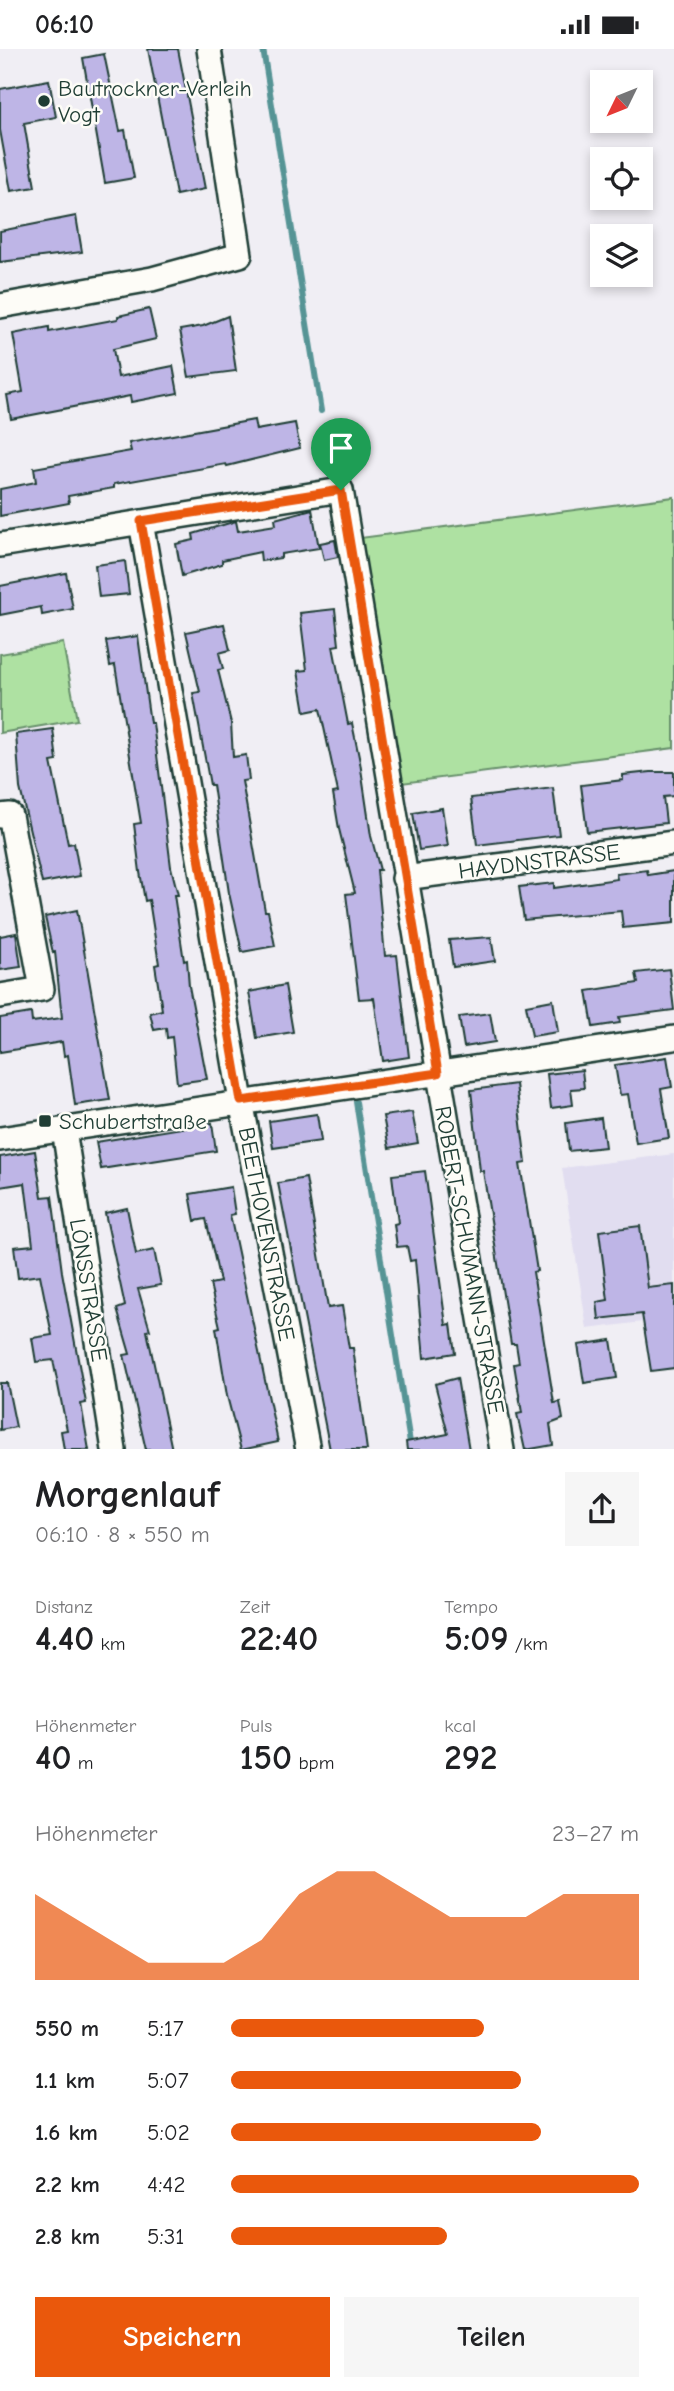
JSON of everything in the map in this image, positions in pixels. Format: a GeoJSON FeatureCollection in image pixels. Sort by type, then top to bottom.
{"type":"FeatureCollection","features":[{"type":"Feature","properties":{"kind":"street"},"geometry":{"type":"LineString","coordinates":[[0,306],[152,279],[240,255],[209,49]]}},
{"type":"Feature","properties":{"kind":"street","name":"ROBERT-SCHUMANN-STRASSE"},"geometry":{"type":"LineString","coordinates":[[141,521],[341,490],[502,1449]]}},
{"type":"Feature","properties":{"kind":"street"},"geometry":{"type":"LineString","coordinates":[[0,545],[141,521]]}},
{"type":"Feature","properties":{"kind":"street","name":"BEETHOVENSTRASSE"},"geometry":{"type":"LineString","coordinates":[[141,521],[241,1101],[308,1449]]}},
{"type":"Feature","properties":{"kind":"street"},"geometry":{"type":"LineString","coordinates":[[0,816],[10,815],[42,989],[0,996]]}},
{"type":"Feature","properties":{"kind":"street","name":"HAYDNSTRASSE"},"geometry":{"type":"LineString","coordinates":[[404,878],[674,843]]}},
{"type":"Feature","properties":{"kind":"street"},"geometry":{"type":"LineString","coordinates":[[0,1139],[674,1038]]}},
{"type":"Feature","properties":{"kind":"street","name":"LÖNSSTRASSE"},"geometry":{"type":"LineString","coordinates":[[64,1130],[114,1449]]}},
{"type":"Feature","properties":{"kind":"shaded area"},"geometry":{"type":"Polygon","coordinates":[[[674,1154],[674,1318],[587,1329],[562,1168],[674,1154]]]}},
{"type":"Feature","properties":{"kind":"green space"},"geometry":{"type":"Polygon","coordinates":[[[674,497],[674,748],[402,783],[360,538],[674,497]]]}},
{"type":"Feature","properties":{"kind":"green space"},"geometry":{"type":"Polygon","coordinates":[[[63,643],[77,720],[0,733],[0,654],[63,643]]]}},
{"type":"Feature","properties":{"kind":"building"},"geometry":{"type":"Polygon","coordinates":[[[148,49],[178,49],[205,189],[176,195],[148,49]]]}},
{"type":"Feature","properties":{"kind":"building"},"geometry":{"type":"Polygon","coordinates":[[[104,54],[120,131],[125,130],[134,178],[105,183],[83,58],[104,54]]]}},
{"type":"Feature","properties":{"kind":"building"},"geometry":{"type":"Polygon","coordinates":[[[49,80],[56,117],[24,123],[35,187],[11,191],[0,130],[0,89],[49,80]]]}},
{"type":"Feature","properties":{"kind":"building"},"geometry":{"type":"Polygon","coordinates":[[[76,216],[82,252],[0,262],[0,231],[76,216]]]}},
{"type":"Feature","properties":{"kind":"building"},"geometry":{"type":"Polygon","coordinates":[[[149,309],[156,339],[113,349],[118,377],[173,366],[178,393],[131,402],[130,396],[11,419],[7,395],[23,392],[13,334],[49,327],[49,332],[118,319],[118,316],[149,309]]]}},
{"type":"Feature","properties":{"kind":"building"},"geometry":{"type":"Polygon","coordinates":[[[228,316],[236,371],[189,377],[180,330],[203,326],[228,316]]]}},
{"type":"Feature","properties":{"kind":"building"},"geometry":{"type":"Polygon","coordinates":[[[254,420],[256,430],[295,423],[300,448],[227,466],[226,464],[114,484],[114,488],[68,496],[69,503],[0,516],[0,489],[36,482],[34,468],[131,451],[129,443],[254,420]]]}},
{"type":"Feature","properties":{"kind":"building"},"geometry":{"type":"Polygon","coordinates":[[[312,509],[319,548],[281,554],[281,558],[261,561],[260,552],[222,560],[222,564],[182,576],[176,544],[194,540],[193,534],[236,521],[238,531],[276,525],[275,519],[312,509]]]}},
{"type":"Feature","properties":{"kind":"building"},"geometry":{"type":"Polygon","coordinates":[[[335,540],[338,557],[324,560],[320,543],[335,540]]]}},
{"type":"Feature","properties":{"kind":"building"},"geometry":{"type":"Polygon","coordinates":[[[125,561],[129,594],[99,597],[95,565],[125,561]]]}},
{"type":"Feature","properties":{"kind":"building"},"geometry":{"type":"Polygon","coordinates":[[[66,573],[73,609],[42,615],[41,607],[0,615],[0,586],[66,573]]]}},
{"type":"Feature","properties":{"kind":"building"},"geometry":{"type":"Polygon","coordinates":[[[335,609],[339,645],[333,646],[348,724],[352,723],[371,836],[380,870],[377,870],[385,956],[397,955],[409,1057],[383,1061],[374,998],[359,999],[346,894],[355,893],[339,829],[333,793],[338,792],[320,709],[305,712],[298,671],[307,670],[300,613],[335,609]]]}},
{"type":"Feature","properties":{"kind":"building"},"geometry":{"type":"Polygon","coordinates":[[[224,624],[230,650],[219,653],[223,669],[218,670],[231,723],[233,757],[246,755],[249,780],[242,781],[265,911],[268,911],[275,946],[242,952],[229,893],[213,785],[210,785],[193,693],[200,692],[186,632],[224,624]]]}},
{"type":"Feature","properties":{"kind":"building"},"geometry":{"type":"Polygon","coordinates":[[[138,636],[150,723],[153,723],[171,867],[178,895],[174,895],[184,961],[187,960],[189,986],[207,1079],[177,1083],[172,1037],[167,1038],[166,1028],[154,1030],[150,1013],[162,1010],[155,965],[159,964],[149,900],[145,901],[140,872],[134,824],[141,823],[115,665],[110,666],[106,641],[138,636]]]}},
{"type":"Feature","properties":{"kind":"building"},"geometry":{"type":"Polygon","coordinates":[[[53,729],[57,761],[51,762],[68,844],[74,843],[80,876],[42,883],[20,788],[16,734],[53,729]]]}},
{"type":"Feature","properties":{"kind":"building"},"geometry":{"type":"Polygon","coordinates":[[[674,772],[674,796],[663,797],[666,823],[587,832],[581,785],[623,780],[623,775],[674,772]]]}},
{"type":"Feature","properties":{"kind":"building"},"geometry":{"type":"Polygon","coordinates":[[[553,788],[559,835],[477,845],[471,798],[553,788]]]}},
{"type":"Feature","properties":{"kind":"building"},"geometry":{"type":"Polygon","coordinates":[[[442,808],[448,846],[419,850],[413,813],[442,808]]]}},
{"type":"Feature","properties":{"kind":"building"},"geometry":{"type":"Polygon","coordinates":[[[647,870],[648,875],[674,871],[674,923],[623,928],[621,911],[524,920],[519,887],[554,883],[554,888],[617,879],[616,874],[647,870]]]}},
{"type":"Feature","properties":{"kind":"building"},"geometry":{"type":"Polygon","coordinates":[[[77,910],[110,1100],[75,1105],[68,1055],[64,1056],[62,1042],[0,1052],[0,1018],[31,1013],[32,1022],[62,1018],[55,952],[53,953],[45,917],[77,910]]]}},
{"type":"Feature","properties":{"kind":"building"},"geometry":{"type":"Polygon","coordinates":[[[16,933],[21,967],[0,970],[0,936],[16,933]]]}},
{"type":"Feature","properties":{"kind":"building"},"geometry":{"type":"Polygon","coordinates":[[[491,937],[495,961],[453,967],[449,940],[491,937]]]}},
{"type":"Feature","properties":{"kind":"building"},"geometry":{"type":"Polygon","coordinates":[[[669,969],[674,1010],[619,1017],[620,1023],[593,1027],[587,991],[638,983],[636,973],[669,969]]]}},
{"type":"Feature","properties":{"kind":"building"},"geometry":{"type":"Polygon","coordinates":[[[285,985],[293,1032],[257,1038],[249,992],[285,985]]]}},
{"type":"Feature","properties":{"kind":"building"},"geometry":{"type":"Polygon","coordinates":[[[553,1000],[558,1032],[532,1036],[526,1005],[553,1000]]]}},
{"type":"Feature","properties":{"kind":"building"},"geometry":{"type":"Polygon","coordinates":[[[490,1013],[495,1042],[464,1047],[459,1017],[490,1013]]]}},
{"type":"Feature","properties":{"kind":"building"},"geometry":{"type":"Polygon","coordinates":[[[667,1057],[672,1087],[661,1089],[669,1138],[636,1143],[628,1094],[620,1095],[615,1065],[667,1057]]]}},
{"type":"Feature","properties":{"kind":"building"},"geometry":{"type":"Polygon","coordinates":[[[582,1070],[584,1088],[571,1089],[573,1105],[551,1108],[547,1074],[582,1070]]]}},
{"type":"Feature","properties":{"kind":"building"},"geometry":{"type":"Polygon","coordinates":[[[516,1084],[526,1163],[520,1164],[537,1271],[533,1272],[554,1403],[560,1402],[563,1419],[550,1424],[553,1445],[525,1449],[517,1414],[522,1413],[514,1364],[519,1363],[516,1344],[511,1344],[483,1171],[480,1171],[471,1090],[516,1084]]]}},
{"type":"Feature","properties":{"kind":"building"},"geometry":{"type":"Polygon","coordinates":[[[412,1112],[418,1143],[389,1148],[383,1116],[412,1112]]]}},
{"type":"Feature","properties":{"kind":"building"},"geometry":{"type":"Polygon","coordinates":[[[317,1114],[321,1141],[273,1148],[269,1121],[317,1114]]]}},
{"type":"Feature","properties":{"kind":"building"},"geometry":{"type":"Polygon","coordinates":[[[601,1118],[605,1147],[569,1151],[566,1123],[601,1118]]]}},
{"type":"Feature","properties":{"kind":"building"},"geometry":{"type":"Polygon","coordinates":[[[212,1123],[216,1151],[101,1169],[96,1142],[212,1123]]]}},
{"type":"Feature","properties":{"kind":"building"},"geometry":{"type":"Polygon","coordinates":[[[35,1151],[42,1197],[52,1196],[62,1272],[86,1403],[81,1404],[89,1449],[64,1449],[61,1431],[67,1430],[53,1360],[36,1362],[32,1338],[52,1335],[40,1275],[18,1278],[14,1247],[33,1245],[25,1183],[0,1187],[0,1157],[35,1151]]]}},
{"type":"Feature","properties":{"kind":"building"},"geometry":{"type":"Polygon","coordinates":[[[425,1171],[446,1325],[451,1324],[455,1353],[424,1358],[415,1260],[410,1261],[407,1246],[397,1247],[394,1224],[398,1223],[392,1175],[425,1171]]]}},
{"type":"Feature","properties":{"kind":"building"},"geometry":{"type":"Polygon","coordinates":[[[306,1178],[328,1308],[342,1306],[349,1348],[353,1348],[367,1449],[330,1449],[278,1183],[306,1178]]]}},
{"type":"Feature","properties":{"kind":"building"},"geometry":{"type":"Polygon","coordinates":[[[231,1187],[235,1214],[230,1215],[278,1442],[241,1449],[227,1396],[216,1328],[220,1327],[210,1284],[220,1282],[206,1219],[195,1221],[190,1194],[231,1187]]]}},
{"type":"Feature","properties":{"kind":"building"},"geometry":{"type":"Polygon","coordinates":[[[127,1208],[136,1254],[154,1250],[161,1285],[138,1289],[150,1330],[147,1331],[172,1449],[146,1449],[124,1355],[130,1354],[117,1309],[125,1306],[105,1213],[127,1208]]]}},
{"type":"Feature","properties":{"kind":"building"},"geometry":{"type":"Polygon","coordinates":[[[640,1226],[648,1288],[674,1285],[674,1368],[651,1371],[642,1314],[599,1319],[597,1302],[608,1300],[599,1231],[640,1226]]]}},
{"type":"Feature","properties":{"kind":"building"},"geometry":{"type":"Polygon","coordinates":[[[611,1340],[617,1378],[584,1383],[578,1345],[611,1340]]]}},
{"type":"Feature","properties":{"kind":"building"},"geometry":{"type":"Polygon","coordinates":[[[457,1378],[469,1449],[407,1449],[406,1442],[448,1434],[435,1384],[457,1378]]]}},
{"type":"Feature","properties":{"kind":"building"},"geometry":{"type":"Polygon","coordinates":[[[0,1383],[7,1383],[16,1427],[0,1430],[0,1383]]]}},
{"type":"Feature","properties":{"kind":"waterway"},"geometry":{"type":"LineString","coordinates":[[263,49],[321,411]]}},
{"type":"Feature","properties":{"kind":"waterway"},"geometry":{"type":"LineString","coordinates":[[356,1102],[411,1449]]}},
{"type":"Feature","properties":{"kind":"place","name":"Bautrockner-Verleih Vogt"},"geometry":{"type":"Point","coordinates":[44,101]}},
{"type":"Feature","properties":{"kind":"place","name":"Schubertstraße"},"geometry":{"type":"Point","coordinates":[45,1121]}},
{"type":"Feature","properties":{"kind":"route"},"geometry":{"type":"LineString","coordinates":[[341,490],[438,1073],[241,1101],[141,521],[341,490]]}}]}
